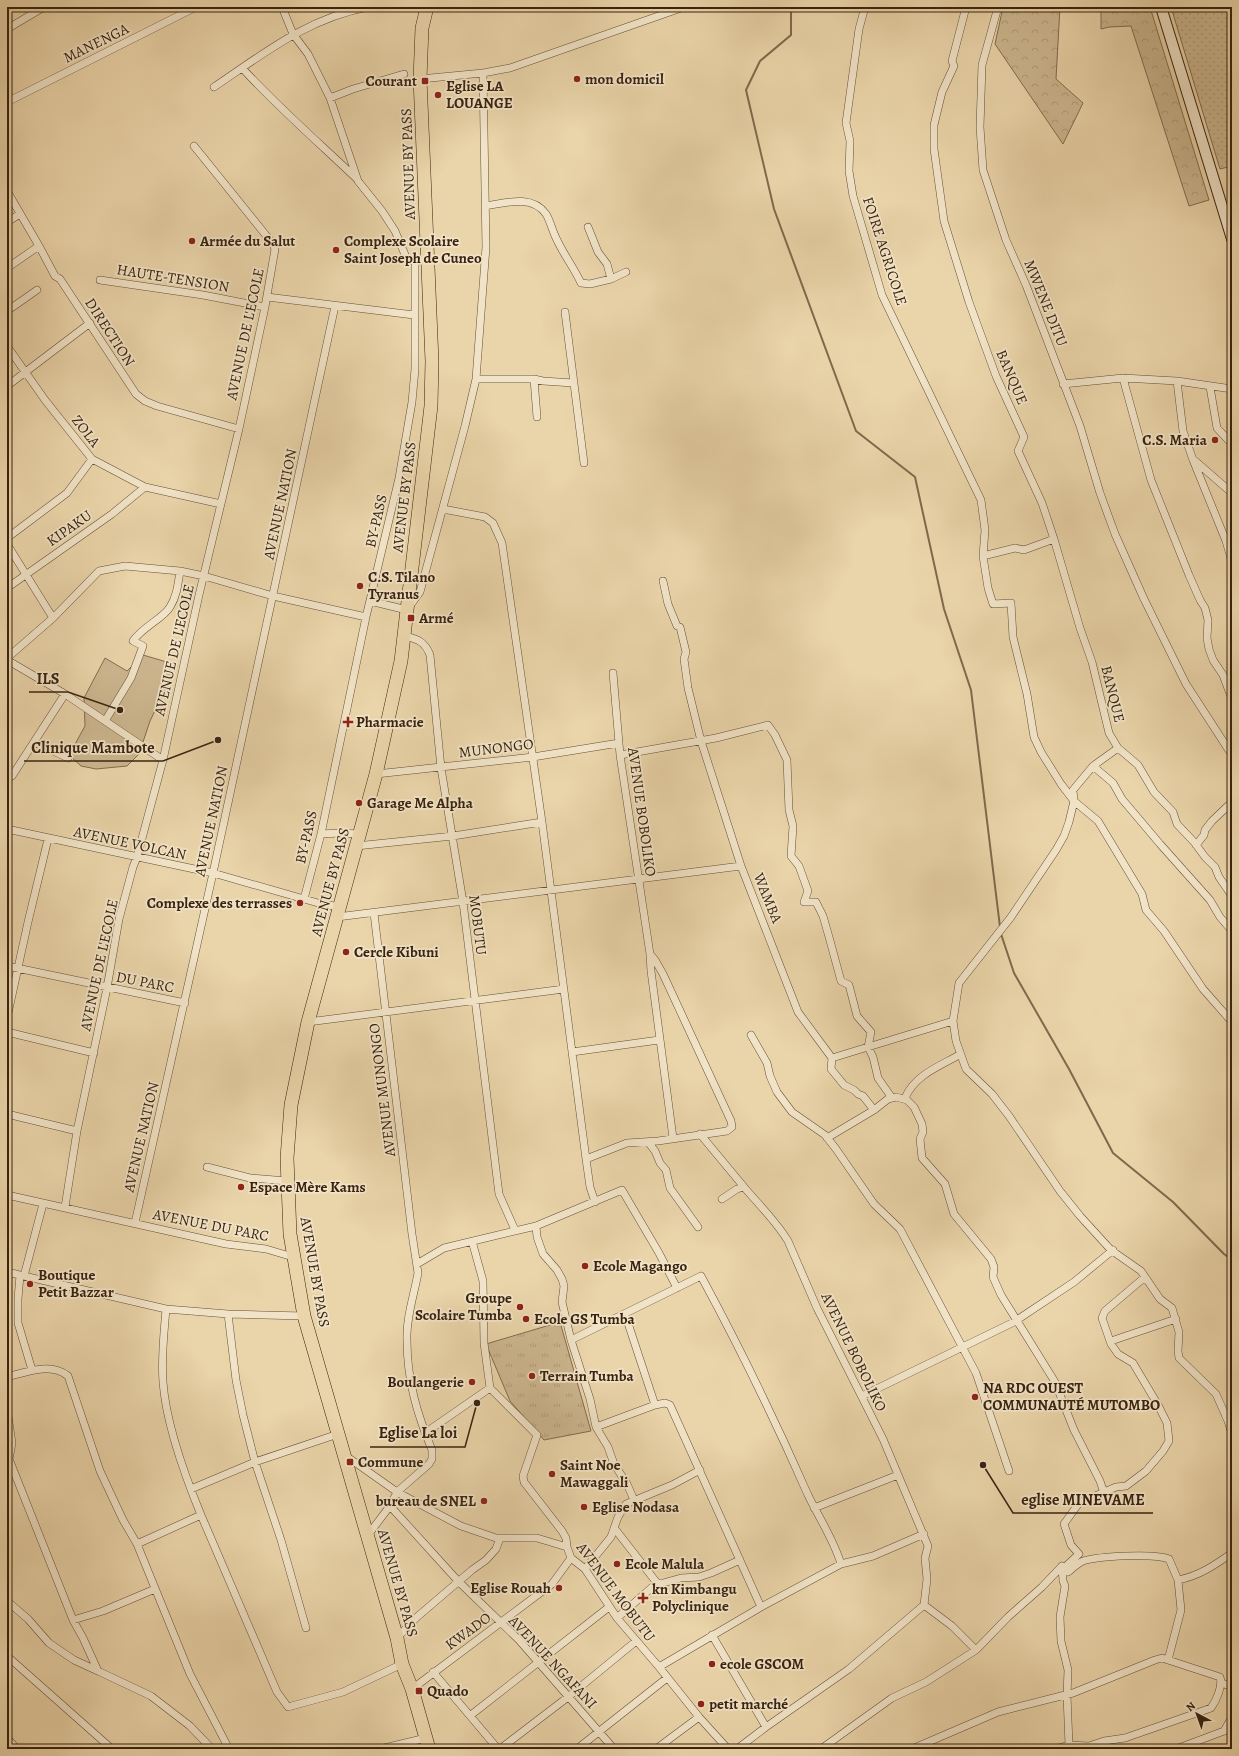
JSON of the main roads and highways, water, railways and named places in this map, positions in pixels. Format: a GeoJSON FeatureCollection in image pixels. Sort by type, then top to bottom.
{"type":"FeatureCollection","features":[{"type":"Feature","properties":{"kind":"highway","name":"AVENUE BY PASS"},"geometry":{"type":"LineString","coordinates":[[427,7],[422,33],[420,79],[421,261],[432,361],[431,406],[405,636],[395,691],[376,774],[308,1022],[291,1105],[287,1181],[293,1257],[304,1316],[343,1454],[368,1535],[397,1638],[402,1664],[412,1689],[428,1744]]}},
{"type":"Feature","properties":{"kind":"waterway"},"geometry":{"type":"LineString","coordinates":[[791,7],[791,35],[760,61],[746,90],[774,209],[856,431],[915,477],[944,609],[971,690],[1000,927]]}},
{"type":"Feature","properties":{"kind":"waterway"},"geometry":{"type":"LineString","coordinates":[[1001,934],[1014,973],[1069,1069],[1113,1153],[1173,1202],[1224,1254],[1232,1260]]}},
{"type":"Feature","properties":{"kind":"place","name":"mon domicil"},"geometry":{"type":"Point","coordinates":[577,79]}},
{"type":"Feature","properties":{"kind":"place","name":"Courant"},"geometry":{"type":"Point","coordinates":[425,81]}},
{"type":"Feature","properties":{"kind":"place","name":"Eglise LA LOUANGE"},"geometry":{"type":"Point","coordinates":[438,95]}},
{"type":"Feature","properties":{"kind":"place","name":"Armée du Salut"},"geometry":{"type":"Point","coordinates":[192,241]}},
{"type":"Feature","properties":{"kind":"place","name":"Complexe Scolaire Saint Joseph de Cuneo"},"geometry":{"type":"Point","coordinates":[336,250]}},
{"type":"Feature","properties":{"kind":"place","name":"C.S. Maria"},"geometry":{"type":"Point","coordinates":[1215,440]}},
{"type":"Feature","properties":{"kind":"place","name":"C.S. Tilano Tyranus"},"geometry":{"type":"Point","coordinates":[360,586]}},
{"type":"Feature","properties":{"kind":"place","name":"Armé"},"geometry":{"type":"Point","coordinates":[411,618]}},
{"type":"Feature","properties":{"kind":"place","name":"ILS"},"geometry":{"type":"Point","coordinates":[120,710]}},
{"type":"Feature","properties":{"kind":"place","name":"Pharmacie"},"geometry":{"type":"Point","coordinates":[348,722]}},
{"type":"Feature","properties":{"kind":"place","name":"Clinique Mambote"},"geometry":{"type":"Point","coordinates":[218,740]}},
{"type":"Feature","properties":{"kind":"place","name":"Garage Me Alpha"},"geometry":{"type":"Point","coordinates":[359,803]}},
{"type":"Feature","properties":{"kind":"place","name":"Complexe des terrasses"},"geometry":{"type":"Point","coordinates":[300,903]}},
{"type":"Feature","properties":{"kind":"place","name":"Cercle Kibuni"},"geometry":{"type":"Point","coordinates":[346,952]}},
{"type":"Feature","properties":{"kind":"place","name":"Espace Mère Kams"},"geometry":{"type":"Point","coordinates":[241,1187]}},
{"type":"Feature","properties":{"kind":"place","name":"Ecole Magango"},"geometry":{"type":"Point","coordinates":[585,1266]}},
{"type":"Feature","properties":{"kind":"place","name":"Boutique Petit Bazzar"},"geometry":{"type":"Point","coordinates":[30,1284]}},
{"type":"Feature","properties":{"kind":"place","name":"Groupe Scolaire Tumba"},"geometry":{"type":"Point","coordinates":[520,1307]}},
{"type":"Feature","properties":{"kind":"place","name":"Ecole GS Tumba"},"geometry":{"type":"Point","coordinates":[526,1319]}},
{"type":"Feature","properties":{"kind":"place","name":"Terrain Tumba"},"geometry":{"type":"Point","coordinates":[532,1376]}},
{"type":"Feature","properties":{"kind":"place","name":"Boulangerie"},"geometry":{"type":"Point","coordinates":[472,1382]}},
{"type":"Feature","properties":{"kind":"place","name":"NA RDC OUEST COMMUNAUTÉ MUTOMBO"},"geometry":{"type":"Point","coordinates":[975,1397]}},
{"type":"Feature","properties":{"kind":"place","name":"Eglise La loi"},"geometry":{"type":"Point","coordinates":[477,1403]}},
{"type":"Feature","properties":{"kind":"place","name":"Commune"},"geometry":{"type":"Point","coordinates":[350,1462]}},
{"type":"Feature","properties":{"kind":"place","name":"eglise MINEVAME"},"geometry":{"type":"Point","coordinates":[983,1465]}},
{"type":"Feature","properties":{"kind":"place","name":"Saint Noe Mawaggali"},"geometry":{"type":"Point","coordinates":[552,1474]}},
{"type":"Feature","properties":{"kind":"place","name":"bureau de SNEL"},"geometry":{"type":"Point","coordinates":[484,1501]}},
{"type":"Feature","properties":{"kind":"place","name":"Eglise Nodasa"},"geometry":{"type":"Point","coordinates":[584,1507]}},
{"type":"Feature","properties":{"kind":"place","name":"Ecole Malula"},"geometry":{"type":"Point","coordinates":[617,1564]}},
{"type":"Feature","properties":{"kind":"place","name":"Eglise Rouah"},"geometry":{"type":"Point","coordinates":[559,1588]}},
{"type":"Feature","properties":{"kind":"place","name":"kn Kimbangu Polyclinique"},"geometry":{"type":"Point","coordinates":[643,1598]}},
{"type":"Feature","properties":{"kind":"place","name":"ecole GSCOM"},"geometry":{"type":"Point","coordinates":[712,1664]}},
{"type":"Feature","properties":{"kind":"place","name":"Quado"},"geometry":{"type":"Point","coordinates":[419,1691]}},
{"type":"Feature","properties":{"kind":"place","name":"petit marché"},"geometry":{"type":"Point","coordinates":[701,1704]}}]}
